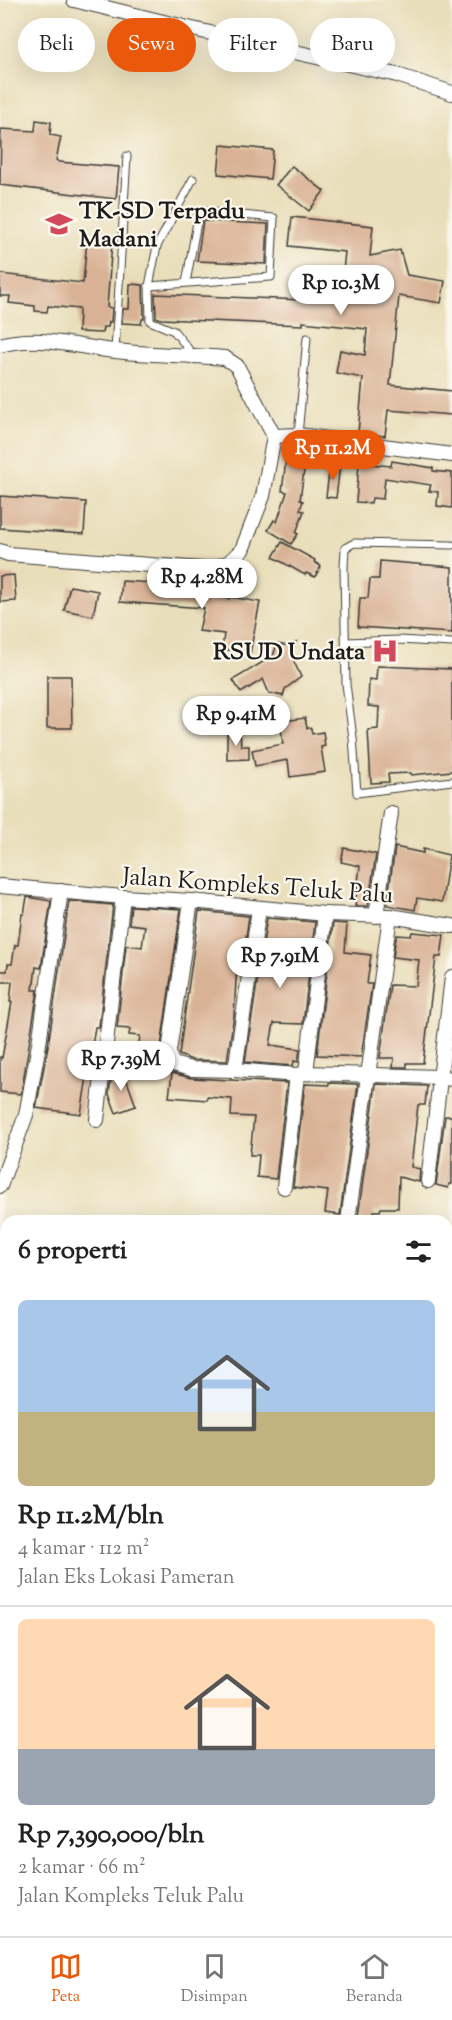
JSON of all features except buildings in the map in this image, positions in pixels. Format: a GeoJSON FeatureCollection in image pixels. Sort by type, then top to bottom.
{"type":"FeatureCollection","features":[{"type":"Feature","properties":{"kind":"street"},"geometry":{"type":"LineString","coordinates":[[74,0],[199,31],[397,75],[452,93]]}},
{"type":"Feature","properties":{"kind":"street"},"geometry":{"type":"LineString","coordinates":[[0,345],[13,341],[37,340],[115,351],[225,358],[237,366],[274,436],[263,496],[242,550],[228,563],[202,569],[8,554],[0,551]]}},
{"type":"Feature","properties":{"kind":"street"},"geometry":{"type":"LineString","coordinates":[[274,436],[298,435],[452,455]]}},
{"type":"Feature","properties":{"kind":"street"},"geometry":{"type":"LineString","coordinates":[[376,916],[391,813]]}},
{"type":"Feature","properties":{"kind":"street","name":"Jalan Kompleks Teluk Palu"},"geometry":{"type":"LineString","coordinates":[[0,886],[191,901],[259,909],[390,916],[452,926]]}},
{"type":"Feature","properties":{"kind":"street"},"geometry":{"type":"LineString","coordinates":[[0,1186],[26,1115],[39,1044],[60,891]]}},
{"type":"Feature","properties":{"kind":"street"},"geometry":{"type":"LineString","coordinates":[[97,1120],[123,897]]}},
{"type":"Feature","properties":{"kind":"street"},"geometry":{"type":"LineString","coordinates":[[191,901],[171,1034],[170,1058],[173,1064],[191,1069],[446,1078]]}},
{"type":"Feature","properties":{"kind":"street"},"geometry":{"type":"LineString","coordinates":[[235,1070],[259,909]]}},
{"type":"Feature","properties":{"kind":"street"},"geometry":{"type":"LineString","coordinates":[[284,1187],[325,914]]}},
{"type":"Feature","properties":{"kind":"street"},"geometry":{"type":"LineString","coordinates":[[349,1215],[390,916]]}},
{"type":"Feature","properties":{"kind":"street"},"geometry":{"type":"LineString","coordinates":[[428,1181],[446,1078],[452,977]]}},
{"type":"Feature","properties":{"kind":"lane"},"geometry":{"type":"LineString","coordinates":[[115,351],[127,156]]}},
{"type":"Feature","properties":{"kind":"lane"},"geometry":{"type":"LineString","coordinates":[[194,179],[157,246],[149,286],[150,321],[174,331],[194,356]]}},
{"type":"Feature","properties":{"kind":"lane"},"geometry":{"type":"LineString","coordinates":[[149,286],[271,277],[274,218],[199,211],[186,283]]}},
{"type":"Feature","properties":{"kind":"lane"},"geometry":{"type":"LineString","coordinates":[[298,435],[308,338]]}},
{"type":"Feature","properties":{"kind":"lane"},"geometry":{"type":"LineString","coordinates":[[452,545],[354,543],[345,548],[346,684],[357,793],[452,781]]}},
{"type":"Feature","properties":{"kind":"lane"},"geometry":{"type":"LineString","coordinates":[[346,642],[399,640],[452,643]]}},
{"type":"Feature","properties":{"kind":"place","name":"TK-SD Terpadu Madani"},"geometry":{"type":"Point","coordinates":[59,224]}},
{"type":"Feature","properties":{"kind":"place","name":"RSUD Undata"},"geometry":{"type":"Point","coordinates":[385,651]}}]}
